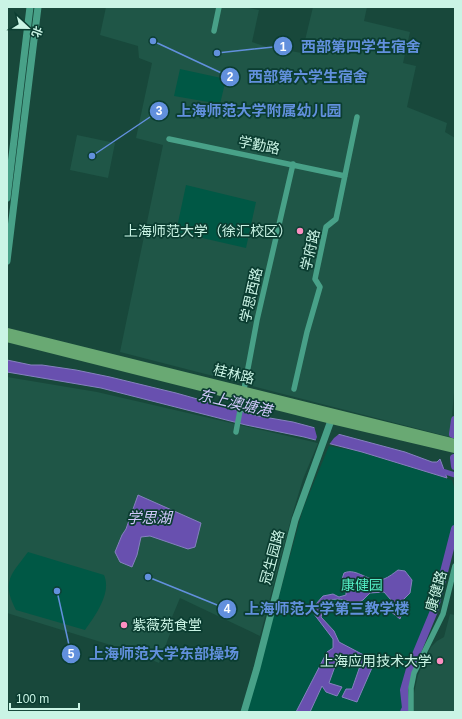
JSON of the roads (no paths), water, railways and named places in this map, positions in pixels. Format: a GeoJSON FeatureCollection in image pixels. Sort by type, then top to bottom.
{"type":"FeatureCollection","features":[{"type":"Feature","properties":{"kind":"main road","name":"桂林路"},"geometry":{"type":"LineString","coordinates":[[7,332],[244,394]]}},
{"type":"Feature","properties":{"kind":"main road","name":"桂林路"},"geometry":{"type":"LineString","coordinates":[[7,338],[333,416],[455,449]]}},
{"type":"Feature","properties":{"kind":"main road","name":"桂林路"},"geometry":{"type":"LineString","coordinates":[[333,416],[455,443]]}},
{"type":"Feature","properties":{"kind":"street"},"geometry":{"type":"LineString","coordinates":[[7,198],[30,7]]}},
{"type":"Feature","properties":{"kind":"street"},"geometry":{"type":"LineString","coordinates":[[7,261],[38,7]]}},
{"type":"Feature","properties":{"kind":"street"},"geometry":{"type":"LineString","coordinates":[[214,31],[219,7]]}},
{"type":"Feature","properties":{"kind":"street","name":"学府路"},"geometry":{"type":"LineString","coordinates":[[294,389],[307,332],[320,287],[315,278],[326,227],[336,219],[357,117]]}},
{"type":"Feature","properties":{"kind":"street","name":"学勤路"},"geometry":{"type":"LineString","coordinates":[[169,139],[345,176]]}},
{"type":"Feature","properties":{"kind":"street","name":"学思西路"},"geometry":{"type":"LineString","coordinates":[[237,429],[257,320],[293,164]]}},
{"type":"Feature","properties":{"kind":"street","name":"冠生园路"},"geometry":{"type":"LineString","coordinates":[[244,712],[295,520],[333,416]]}},
{"type":"Feature","properties":{"kind":"street","name":"康健路"},"geometry":{"type":"LineString","coordinates":[[411,712],[411,688],[414,673],[443,614],[455,566]]}},
{"type":"Feature","properties":{"kind":"water"},"geometry":{"type":"Polygon","coordinates":[[[7,360],[31,365],[42,365],[76,370],[110,377],[176,393],[258,416],[293,422],[405,452],[432,462],[437,462],[440,459],[447,478],[362,452],[304,437],[246,425],[101,388],[7,372],[7,360]]]}},
{"type":"Feature","properties":{"kind":"water","name":"学思湖"},"geometry":{"type":"Polygon","coordinates":[[[138,495],[201,523],[195,547],[188,549],[150,536],[141,537],[137,555],[132,567],[120,562],[115,552],[126,529],[138,495]]]}},
{"type":"Feature","properties":{"kind":"water"},"geometry":{"type":"Polygon","coordinates":[[[398,570],[405,571],[412,580],[410,593],[401,602],[402,613],[400,619],[385,607],[391,600],[384,592],[370,593],[363,600],[354,605],[341,599],[326,601],[321,617],[334,631],[339,642],[375,661],[357,702],[342,697],[346,689],[352,689],[360,666],[338,658],[329,683],[342,687],[337,696],[326,692],[322,686],[310,712],[296,712],[327,652],[333,648],[333,639],[314,614],[316,604],[323,596],[333,594],[339,597],[346,595],[346,590],[342,579],[344,573],[354,572],[379,580],[386,578],[398,570]]]}},
{"type":"Feature","properties":{"kind":"waterway"},"geometry":{"type":"LineString","coordinates":[[453,434],[455,420]]}},
{"type":"Feature","properties":{"kind":"waterway"},"geometry":{"type":"LineString","coordinates":[[454,458],[455,466]]}},
{"type":"Feature","properties":{"kind":"waterway","name":"东上澳塘港"},"geometry":{"type":"LineString","coordinates":[[439,470],[455,475]]}},
{"type":"Feature","properties":{"kind":"waterway"},"geometry":{"type":"LineString","coordinates":[[404,712],[406,708],[404,690],[410,669],[434,611],[455,529]]}},
{"type":"Feature","properties":{"kind":"place","name":"西部第六学生宿舍"},"geometry":{"type":"Point","coordinates":[153,41]}},
{"type":"Feature","properties":{"kind":"place","name":"西部第四学生宿舍"},"geometry":{"type":"Point","coordinates":[217,53]}},
{"type":"Feature","properties":{"kind":"place","name":"上海师范大学附属幼儿园"},"geometry":{"type":"Point","coordinates":[92,156]}},
{"type":"Feature","properties":{"kind":"place","name":"上海师范大学（徐汇校区）"},"geometry":{"type":"Point","coordinates":[300,231]}},
{"type":"Feature","properties":{"kind":"place","name":"上海师范大学第三教学楼"},"geometry":{"type":"Point","coordinates":[148,577]}},
{"type":"Feature","properties":{"kind":"place","name":"上海师范大学东部操场"},"geometry":{"type":"Point","coordinates":[57,591]}},
{"type":"Feature","properties":{"kind":"place","name":"紫薇苑食堂"},"geometry":{"type":"Point","coordinates":[124,625]}},
{"type":"Feature","properties":{"kind":"place","name":"上海应用技术大学"},"geometry":{"type":"Point","coordinates":[440,661]}},
{"type":"Feature","properties":{"kind":"park label","name":"康健园"},"geometry":{"type":"Point","coordinates":[362,585]}}]}
